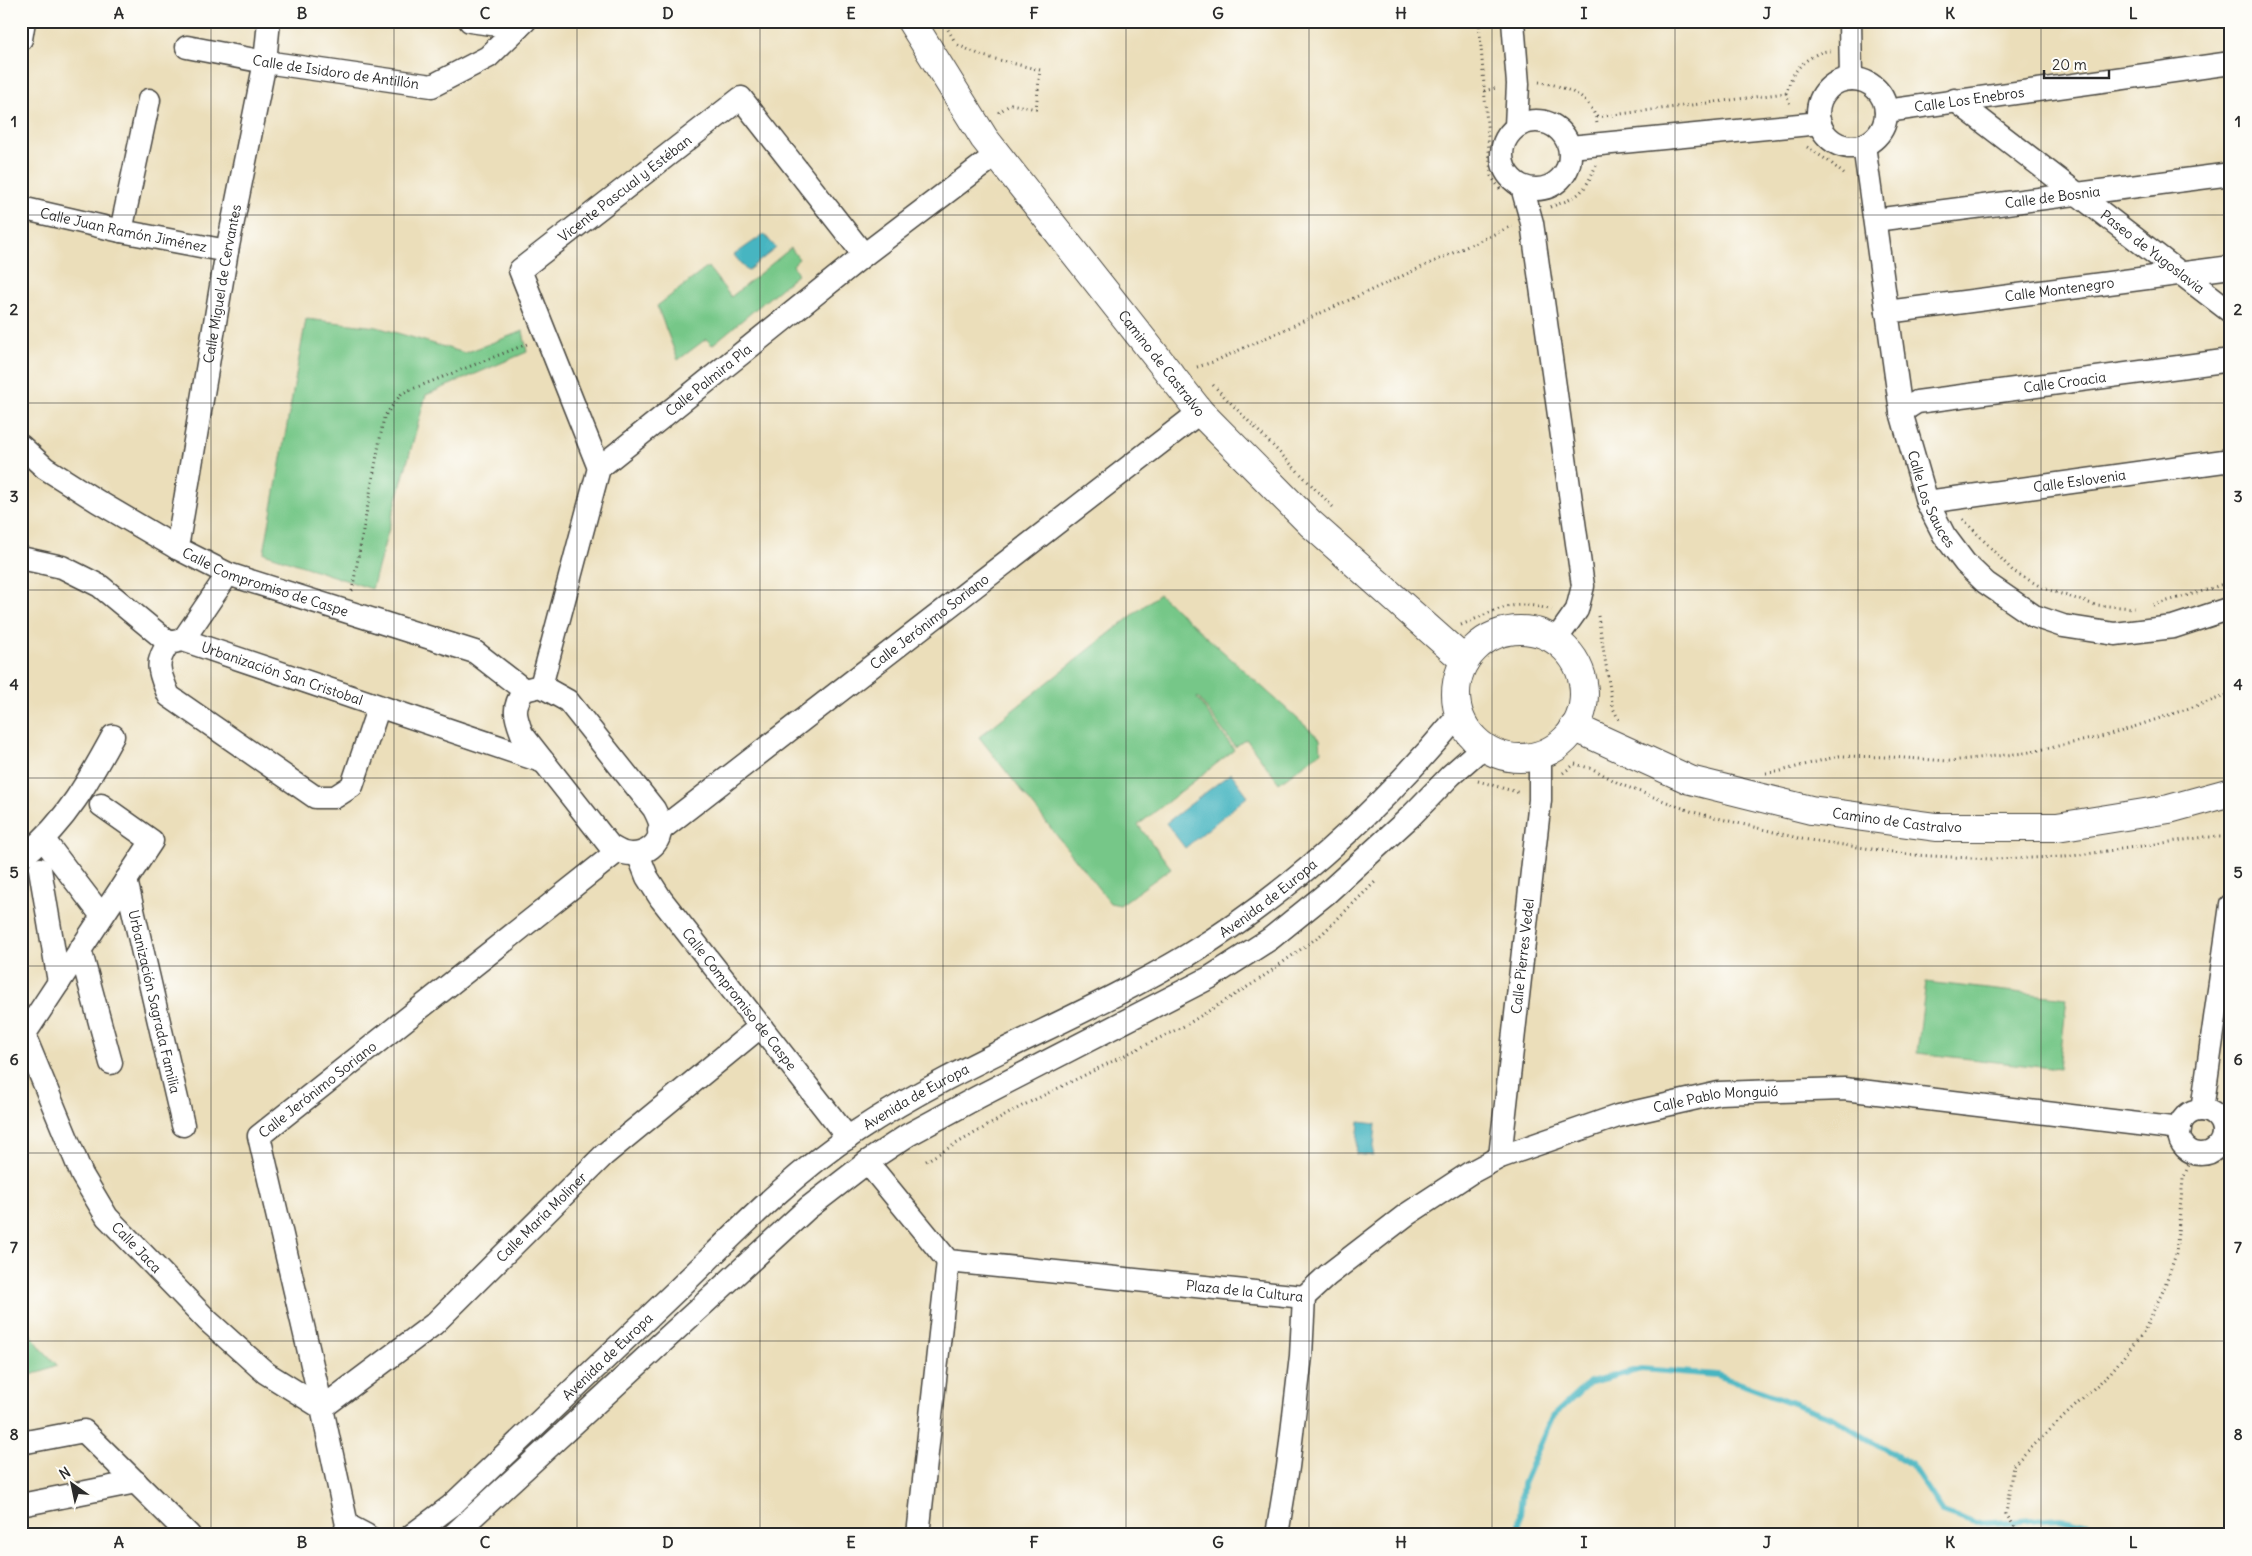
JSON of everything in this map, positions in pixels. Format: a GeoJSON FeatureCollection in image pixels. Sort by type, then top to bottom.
{"type":"FeatureCollection","features":[{"type":"Feature","properties":{"kind":"street"},"geometry":{"type":"LineString","coordinates":[[21,39],[24,21]]}},
{"type":"Feature","properties":{"kind":"street","name":"Calle Miguel de Cervantes"},"geometry":{"type":"LineString","coordinates":[[177,548],[227,251],[265,62],[269,21]]}},
{"type":"Feature","properties":{"kind":"street"},"geometry":{"type":"LineString","coordinates":[[470,21],[521,25]]}},
{"type":"Feature","properties":{"kind":"street","name":"Camino de Castralvo"},"geometry":{"type":"LineString","coordinates":[[911,21],[984,138],[1200,412],[1310,523],[1465,661]]}},
{"type":"Feature","properties":{"kind":"street"},"geometry":{"type":"LineString","coordinates":[[1513,21],[1518,84],[1516,126]]}},
{"type":"Feature","properties":{"kind":"street"},"geometry":{"type":"LineString","coordinates":[[1850,21],[1851,79]]}},
{"type":"Feature","properties":{"kind":"street","name":"Calle de Isidoro de Antillón"},"geometry":{"type":"LineString","coordinates":[[187,47],[265,62],[432,86],[488,57],[521,25]]}},
{"type":"Feature","properties":{"kind":"street","name":"Calle Los Enebros"},"geometry":{"type":"LineString","coordinates":[[1886,112],[1955,100],[2231,62]]}},
{"type":"Feature","properties":{"kind":"street"},"geometry":{"type":"LineString","coordinates":[[1851,79],[1862,80],[1871,85],[1882,96],[1886,112],[1885,122],[1873,140],[1864,145],[1853,147],[1842,146],[1828,137],[1820,123],[1819,108],[1824,94],[1832,86],[1851,79]]}},
{"type":"Feature","properties":{"kind":"street","name":"Vicente Pascual y Estéban"},"geometry":{"type":"LineString","coordinates":[[599,468],[520,270],[741,98],[864,255]]}},
{"type":"Feature","properties":{"kind":"street"},"geometry":{"type":"LineString","coordinates":[[121,231],[149,100]]}},
{"type":"Feature","properties":{"kind":"street","name":"Paseo de Yugoslavia"},"geometry":{"type":"LineString","coordinates":[[1955,100],[2231,312]]}},
{"type":"Feature","properties":{"kind":"street"},"geometry":{"type":"LineString","coordinates":[[1513,190],[1554,185],[1567,169],[1570,147],[1566,137],[1558,128],[1538,120],[1527,121],[1516,126],[1503,142],[1501,153],[1502,164],[1513,190],[1532,223],[1583,586],[1577,610],[1556,641]]}},
{"type":"Feature","properties":{"kind":"street"},"geometry":{"type":"LineString","coordinates":[[1570,147],[1820,123]]}},
{"type":"Feature","properties":{"kind":"street","name":"Calle Los Sauces"},"geometry":{"type":"LineString","coordinates":[[1864,145],[1901,412],[1927,502],[1944,535],[1965,563],[1986,583],[2034,616],[2063,626],[2116,634],[2173,627],[2231,608]]}},
{"type":"Feature","properties":{"kind":"street","name":"Calle Palmira Pla"},"geometry":{"type":"LineString","coordinates":[[599,468],[864,255],[997,154]]}},
{"type":"Feature","properties":{"kind":"street","name":"Calle de Bosnia"},"geometry":{"type":"LineString","coordinates":[[1875,220],[2231,174]]}},
{"type":"Feature","properties":{"kind":"street","name":"Calle Juan Ramón Jiménez"},"geometry":{"type":"LineString","coordinates":[[21,208],[121,231],[227,251]]}},
{"type":"Feature","properties":{"kind":"street","name":"Calle Montenegro"},"geometry":{"type":"LineString","coordinates":[[1888,312],[2231,267]]}},
{"type":"Feature","properties":{"kind":"street","name":"Calle Croacia"},"geometry":{"type":"LineString","coordinates":[[1901,412],[1917,402],[2231,360]]}},
{"type":"Feature","properties":{"kind":"street","name":"Calle Jerónimo Soriano"},"geometry":{"type":"LineString","coordinates":[[659,831],[1200,412]]}},
{"type":"Feature","properties":{"kind":"street","name":"Calle Compromiso de Caspe"},"geometry":{"type":"LineString","coordinates":[[21,446],[45,468],[177,548],[228,574],[475,652],[533,688],[568,701],[654,809],[660,825],[659,831]]}},
{"type":"Feature","properties":{"kind":"street","name":"Calle Eslovenia"},"geometry":{"type":"LineString","coordinates":[[1927,502],[2231,460]]}},
{"type":"Feature","properties":{"kind":"street"},"geometry":{"type":"LineString","coordinates":[[599,468],[533,688],[516,703],[516,717],[522,734],[601,836],[628,852],[651,849],[659,838],[659,831]]}},
{"type":"Feature","properties":{"kind":"street"},"geometry":{"type":"LineString","coordinates":[[21,558],[62,567],[100,586],[176,641]]}},
{"type":"Feature","properties":{"kind":"street","name":"Urbanización San Cristobal"},"geometry":{"type":"LineString","coordinates":[[228,574],[176,641],[160,655],[160,672],[169,696],[315,797],[335,797],[352,786],[379,706]]}},
{"type":"Feature","properties":{"kind":"street"},"geometry":{"type":"LineString","coordinates":[[1516,630],[1537,632],[1556,641],[1570,654],[1580,670],[1584,690],[1582,709],[1574,727],[1560,744],[1540,755],[1520,758],[1500,755],[1483,747],[1468,732],[1459,715],[1456,696],[1458,678],[1465,661],[1496,634],[1516,630]]}},
{"type":"Feature","properties":{"kind":"street","name":"Urbanización San Cristobal"},"geometry":{"type":"LineString","coordinates":[[176,641],[379,706],[544,762]]}},
{"type":"Feature","properties":{"kind":"street","name":"Avenida de Europa"},"geometry":{"type":"LineString","coordinates":[[412,1535],[451,1506],[785,1186],[848,1138],[885,1113],[954,1075],[1186,956],[1247,917],[1304,871],[1386,797],[1428,753],[1459,715]]}},
{"type":"Feature","properties":{"kind":"street","name":"Camino de Castralvo"},"geometry":{"type":"LineString","coordinates":[[1574,727],[1690,780],[1811,810],[1936,827],[2057,827],[2169,809],[2231,792]]}},
{"type":"Feature","properties":{"kind":"street"},"geometry":{"type":"LineString","coordinates":[[59,982],[33,861],[44,840],[83,790],[113,736]]}},
{"type":"Feature","properties":{"kind":"street","name":"Avenida de Europa"},"geometry":{"type":"LineString","coordinates":[[453,1535],[808,1208],[868,1162],[908,1135],[978,1097],[1209,978],[1270,939],[1327,893],[1410,818],[1451,775],[1483,747]]}},
{"type":"Feature","properties":{"kind":"street","name":"Calle Pierres Vedel"},"geometry":{"type":"LineString","coordinates":[[1500,1157],[1540,800],[1540,755]]}},
{"type":"Feature","properties":{"kind":"street","name":"Urbanización Sagrada Familia"},"geometry":{"type":"LineString","coordinates":[[22,1034],[59,982],[152,841],[101,805]]}},
{"type":"Feature","properties":{"kind":"street"},"geometry":{"type":"LineString","coordinates":[[44,840],[102,916]]}},
{"type":"Feature","properties":{"kind":"street","name":"Calle Jerónimo Soriano"},"geometry":{"type":"LineString","coordinates":[[353,1532],[322,1408],[259,1136],[628,852]]}},
{"type":"Feature","properties":{"kind":"street","name":"Calle Compromiso de Caspe"},"geometry":{"type":"LineString","coordinates":[[628,852],[661,899],[848,1138]]}},
{"type":"Feature","properties":{"kind":"street","name":"Urbanización Sagrada Familia"},"geometry":{"type":"LineString","coordinates":[[126,880],[183,1125]]}},
{"type":"Feature","properties":{"kind":"street"},"geometry":{"type":"LineString","coordinates":[[2202,1110],[2231,905]]}},
{"type":"Feature","properties":{"kind":"street"},"geometry":{"type":"LineString","coordinates":[[80,949],[111,1063]]}},
{"type":"Feature","properties":{"kind":"street","name":"Calle María Moliner"},"geometry":{"type":"LineString","coordinates":[[322,1408],[434,1324],[604,1155],[761,1026]]}},
{"type":"Feature","properties":{"kind":"street","name":"Calle Jaca"},"geometry":{"type":"LineString","coordinates":[[22,1034],[82,1175],[107,1217],[222,1334],[266,1372],[322,1408]]}},
{"type":"Feature","properties":{"kind":"street","name":"Calle Pablo Monguió"},"geometry":{"type":"LineString","coordinates":[[1304,1297],[1328,1275],[1406,1215],[1470,1173],[1500,1157],[1618,1116],[1719,1093],[1844,1088],[2180,1128]]}},
{"type":"Feature","properties":{"kind":"street"},"geometry":{"type":"LineString","coordinates":[[2202,1110],[2215,1116],[2220,1121],[2227,1135],[2215,1149],[2201,1154],[2194,1153],[2182,1144],[2180,1128],[2185,1117],[2195,1111],[2202,1110]]}},
{"type":"Feature","properties":{"kind":"street"},"geometry":{"type":"LineString","coordinates":[[868,1162],[948,1260],[918,1535]]}},
{"type":"Feature","properties":{"kind":"street","name":"Plaza de la Cultura"},"geometry":{"type":"LineString","coordinates":[[948,1260],[1304,1297],[1301,1356],[1288,1468],[1277,1535]]}},
{"type":"Feature","properties":{"kind":"street"},"geometry":{"type":"LineString","coordinates":[[21,1443],[84,1431],[189,1535]]}},
{"type":"Feature","properties":{"kind":"street"},"geometry":{"type":"LineString","coordinates":[[21,1504],[136,1482]]}},
{"type":"Feature","properties":{"kind":"path"},"geometry":{"type":"LineString","coordinates":[[943,21],[959,47],[1040,70],[1036,109],[1011,104],[999,112],[1000,118]]}},
{"type":"Feature","properties":{"kind":"path"},"geometry":{"type":"LineString","coordinates":[[1479,21],[1492,176],[1513,190]]}},
{"type":"Feature","properties":{"kind":"path"},"geometry":{"type":"LineString","coordinates":[[1597,118],[1786,92],[1796,70],[1810,58],[1825,51],[1850,53]]}},
{"type":"Feature","properties":{"kind":"path"},"geometry":{"type":"LineString","coordinates":[[1197,367],[1213,362],[1518,223],[1549,223],[1547,208],[1574,198],[1588,185],[1596,165],[1600,144],[1597,118],[1584,98],[1557,84],[1536,82]]}},
{"type":"Feature","properties":{"kind":"path"},"geometry":{"type":"LineString","coordinates":[[348,611],[384,417],[402,393],[465,366],[547,337]]}},
{"type":"Feature","properties":{"kind":"path"},"geometry":{"type":"LineString","coordinates":[[1192,360],[1202,372]]}},
{"type":"Feature","properties":{"kind":"path"},"geometry":{"type":"LineString","coordinates":[[1212,384],[1341,515]]}},
{"type":"Feature","properties":{"kind":"path"},"geometry":{"type":"LineString","coordinates":[[1962,518],[2013,571],[2043,588],[2095,605],[2142,608]]}},
{"type":"Feature","properties":{"kind":"path"},"geometry":{"type":"LineString","coordinates":[[2152,606],[2231,581]]}},
{"type":"Feature","properties":{"kind":"path"},"geometry":{"type":"LineString","coordinates":[[1454,619],[1461,625],[1504,606],[1533,604],[1554,610]]}},
{"type":"Feature","properties":{"kind":"path"},"geometry":{"type":"LineString","coordinates":[[1599,608],[1598,616],[1613,708],[1622,724]]}},
{"type":"Feature","properties":{"kind":"path"},"geometry":{"type":"LineString","coordinates":[[1760,773],[1777,772],[1839,756],[1890,757],[1949,762],[2025,753],[2110,735],[2231,694]]}},
{"type":"Feature","properties":{"kind":"path"},"geometry":{"type":"LineString","coordinates":[[1561,782],[1563,772],[1575,764],[1593,769],[1622,785],[1693,812],[1802,839],[1914,855],[1990,859],[2065,857],[2205,837],[2231,837]]}},
{"type":"Feature","properties":{"kind":"path"},"geometry":{"type":"LineString","coordinates":[[1474,780],[1497,785],[1540,800]]}},
{"type":"Feature","properties":{"kind":"path"},"geometry":{"type":"LineString","coordinates":[[926,1160],[1022,1106],[1186,1025],[1249,986],[1322,934],[1378,879]]}},
{"type":"Feature","properties":{"kind":"path"},"geometry":{"type":"LineString","coordinates":[[2020,1535],[2006,1514],[2013,1465],[2111,1372],[2143,1333],[2164,1291],[2176,1254],[2183,1179],[2194,1153]]}},
{"type":"Feature","properties":{"kind":"green space"},"geometry":{"type":"Polygon","coordinates":[[[791,248],[799,259],[793,265],[798,274],[712,345],[706,339],[678,360],[657,306],[708,267],[731,297],[791,248]]]}},
{"type":"Feature","properties":{"kind":"green space"},"geometry":{"type":"Polygon","coordinates":[[[306,319],[377,327],[465,353],[523,331],[527,352],[426,395],[372,589],[264,553],[306,319]]]}},
{"type":"Feature","properties":{"kind":"green space"},"geometry":{"type":"Polygon","coordinates":[[[1159,594],[1320,739],[1321,752],[1279,783],[1246,739],[1235,747],[1198,697],[1234,750],[1138,825],[1171,868],[1120,905],[1110,903],[979,737],[1159,594]]]}},
{"type":"Feature","properties":{"kind":"green space"},"geometry":{"type":"Polygon","coordinates":[[[1926,982],[2067,998],[2059,1069],[1917,1053],[1926,982]]]}},
{"type":"Feature","properties":{"kind":"green space"},"geometry":{"type":"Polygon","coordinates":[[[21,1321],[41,1348],[57,1365],[21,1379],[21,1321]]]}},
{"type":"Feature","properties":{"kind":"water"},"geometry":{"type":"Polygon","coordinates":[[[764,234],[776,248],[747,271],[734,255],[764,234]]]}},
{"type":"Feature","properties":{"kind":"water"},"geometry":{"type":"Polygon","coordinates":[[[1231,773],[1248,796],[1185,848],[1166,823],[1231,773]]]}},
{"type":"Feature","properties":{"kind":"water"},"geometry":{"type":"Polygon","coordinates":[[[1359,1122],[1376,1124],[1373,1156],[1356,1154],[1359,1122]]]}},
{"type":"Feature","properties":{"kind":"waterway"},"geometry":{"type":"LineString","coordinates":[[1518,1535],[1523,1484],[1552,1417],[1590,1382],[1641,1369],[1717,1375],[1833,1418],[1912,1465],[1943,1512],[1977,1524],[2061,1518],[2129,1535]]}}]}
